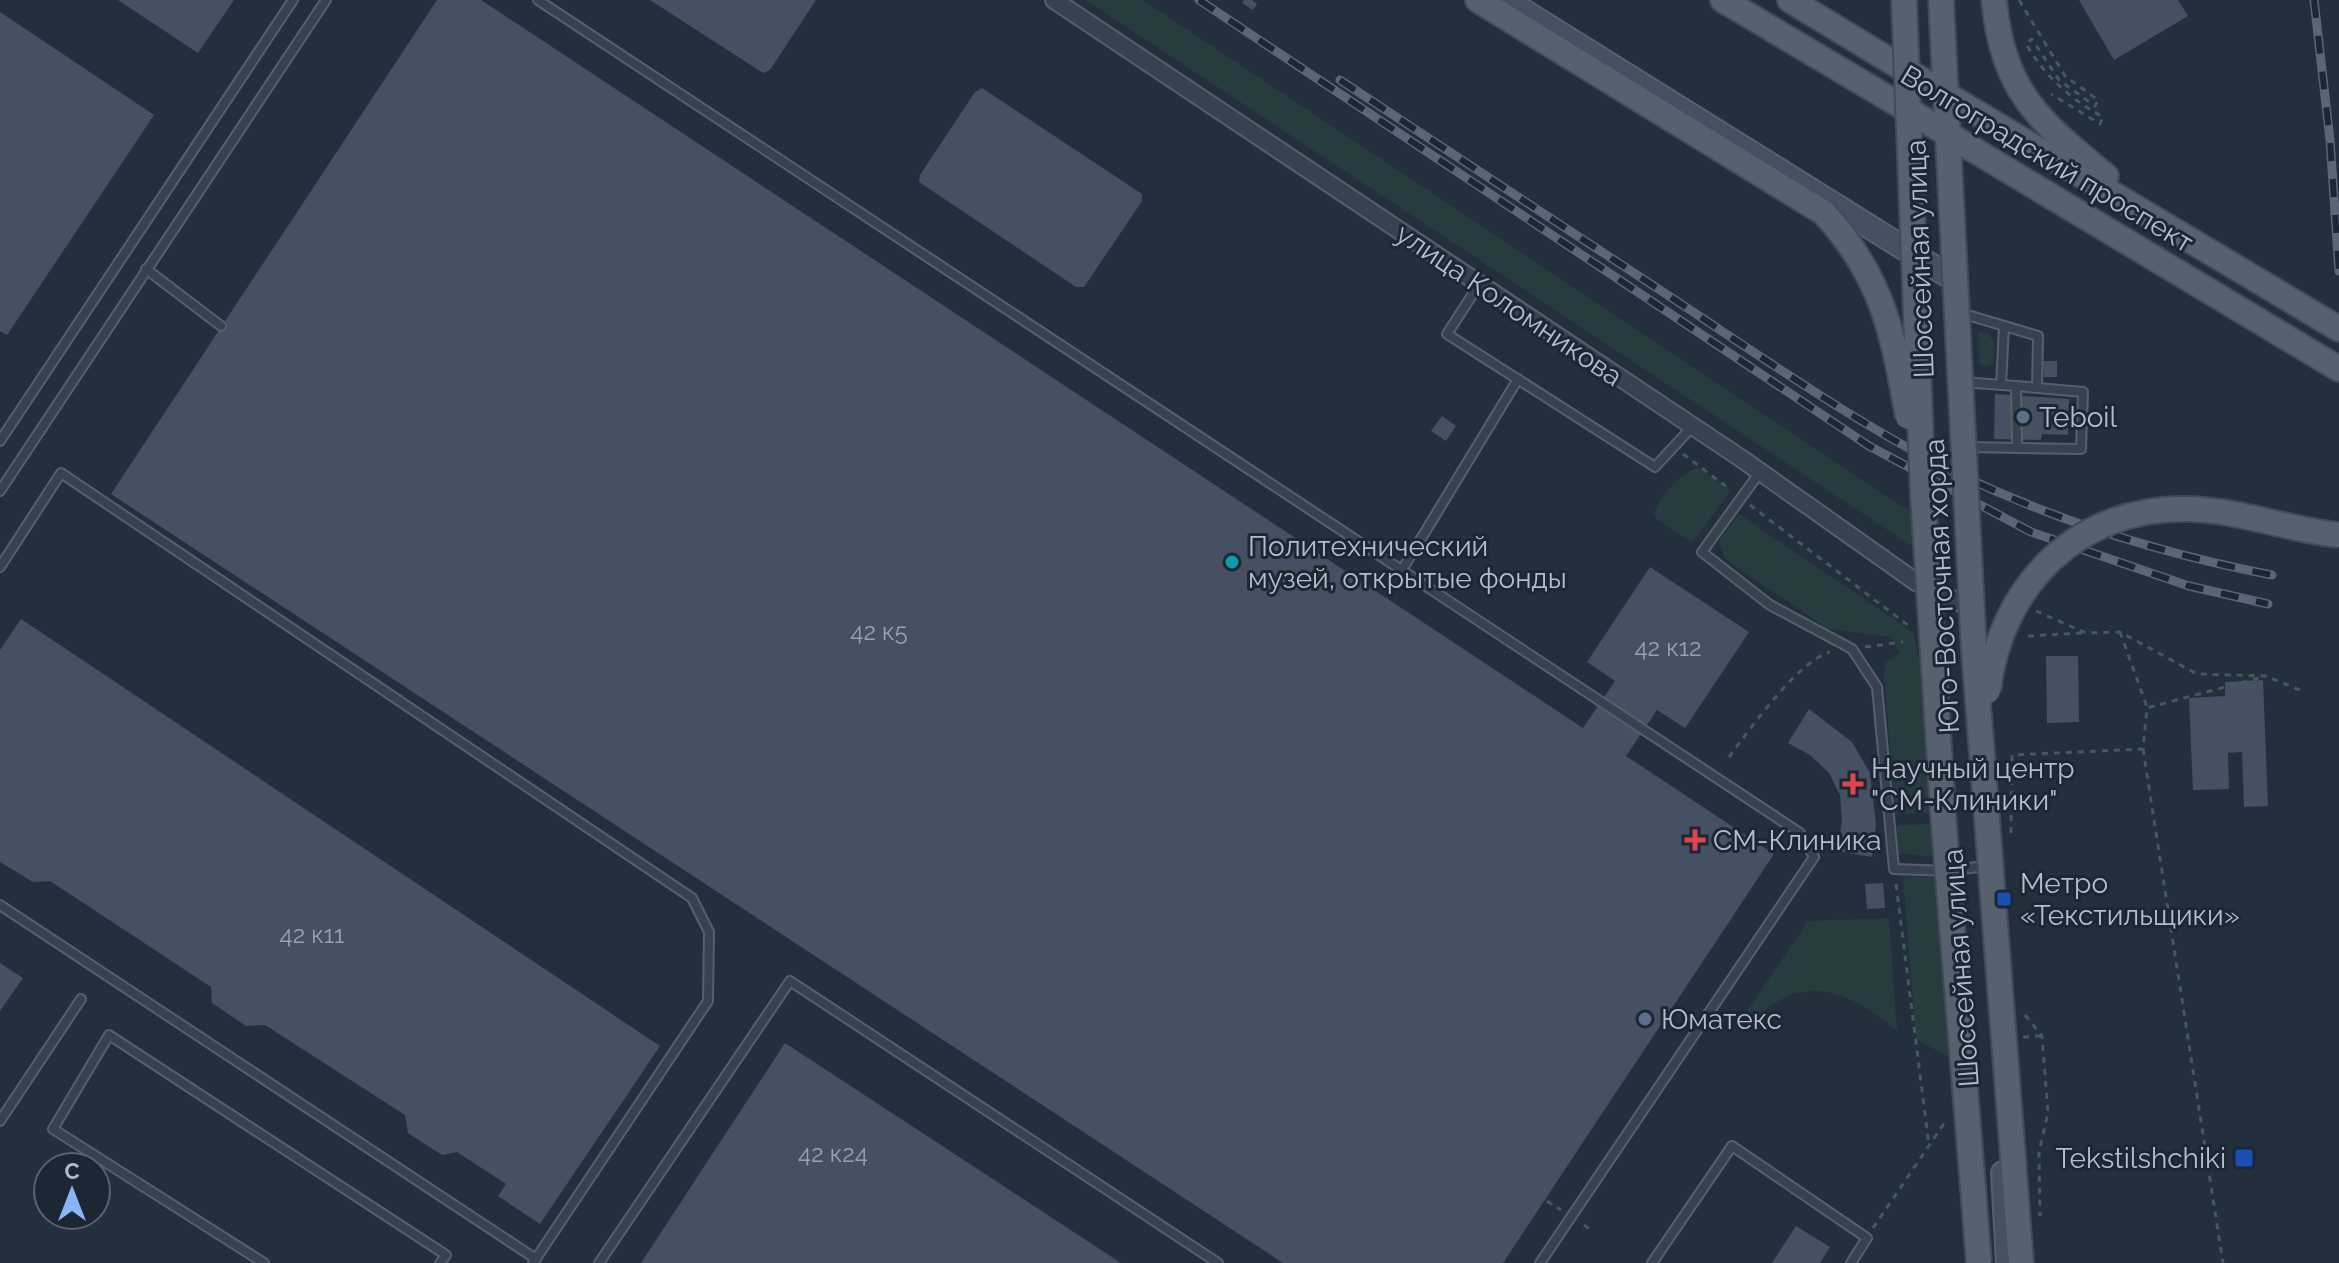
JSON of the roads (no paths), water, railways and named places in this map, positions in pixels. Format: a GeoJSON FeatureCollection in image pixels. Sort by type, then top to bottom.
{"type":"FeatureCollection","features":[{"type":"Feature","properties":{"kind":"main road"},"geometry":{"type":"LineString","coordinates":[[1478,0],[1790,189],[1824,213],[1853,244],[1885,314],[1897,352],[1923,495]]}},
{"type":"Feature","properties":{"kind":"main road"},"geometry":{"type":"LineString","coordinates":[[1506,0],[1950,277]]}},
{"type":"Feature","properties":{"kind":"main road","name":"Волгоградский проспект"},"geometry":{"type":"LineString","coordinates":[[1723,0],[2339,369]]}},
{"type":"Feature","properties":{"kind":"main road","name":"Волгоградский проспект"},"geometry":{"type":"LineString","coordinates":[[1790,0],[2339,329]]}},
{"type":"Feature","properties":{"kind":"main road","name":"Юго-Восточная хорда"},"geometry":{"type":"LineString","coordinates":[[1904,0],[1923,495],[1944,827],[1979,1263]]}},
{"type":"Feature","properties":{"kind":"main road"},"geometry":{"type":"LineString","coordinates":[[1994,0],[2003,52],[2016,88],[2040,101],[2167,226]]}},
{"type":"Feature","properties":{"kind":"main road","name":"Юго-Восточная хорда"},"geometry":{"type":"LineString","coordinates":[[1940,2],[1981,745],[2021,1263]]}},
{"type":"Feature","properties":{"kind":"main road","name":"Шоссейная улица"},"geometry":{"type":"LineString","coordinates":[[1940,2],[1959,453]]}},
{"type":"Feature","properties":{"kind":"main road"},"geometry":{"type":"LineString","coordinates":[[1981,745],[1991,661],[2014,601],[2033,577],[2089,533],[2155,511],[2189,509],[2339,535]]}},
{"type":"Feature","properties":{"kind":"main road","name":"Шоссейная улица"},"geometry":{"type":"LineString","coordinates":[[1962,525],[2008,1263]]}},
{"type":"Feature","properties":{"kind":"street","name":"улица Коломникова"},"geometry":{"type":"LineString","coordinates":[[1054,0],[1760,472],[1916,582],[1967,606]]}},
{"type":"Feature","properties":{"kind":"lane"},"geometry":{"type":"LineString","coordinates":[[0,441],[293,0]]}},
{"type":"Feature","properties":{"kind":"lane"},"geometry":{"type":"LineString","coordinates":[[0,491],[326,0]]}},
{"type":"Feature","properties":{"kind":"lane"},"geometry":{"type":"LineString","coordinates":[[538,0],[1800,833],[1814,857],[1540,1263]]}},
{"type":"Feature","properties":{"kind":"lane"},"geometry":{"type":"LineString","coordinates":[[146,269],[221,326]]}},
{"type":"Feature","properties":{"kind":"lane"},"geometry":{"type":"LineString","coordinates":[[1478,286],[1447,334],[1655,467],[1692,427]]}},
{"type":"Feature","properties":{"kind":"lane"},"geometry":{"type":"LineString","coordinates":[[1951,311],[2038,336],[2037,388]]}},
{"type":"Feature","properties":{"kind":"lane"},"geometry":{"type":"LineString","coordinates":[[2001,385],[2004,326]]}},
{"type":"Feature","properties":{"kind":"lane"},"geometry":{"type":"LineString","coordinates":[[1402,570],[1518,379]]}},
{"type":"Feature","properties":{"kind":"lane"},"geometry":{"type":"LineString","coordinates":[[1955,381],[2083,392],[2081,449],[2017,447],[1959,453]]}},
{"type":"Feature","properties":{"kind":"lane"},"geometry":{"type":"LineString","coordinates":[[2016,386],[2017,447]]}},
{"type":"Feature","properties":{"kind":"lane"},"geometry":{"type":"LineString","coordinates":[[1760,472],[1702,552],[1770,605],[1852,649],[1877,687],[1894,869],[1949,871],[1984,866]]}},
{"type":"Feature","properties":{"kind":"lane"},"geometry":{"type":"LineString","coordinates":[[0,567],[61,473],[692,898],[709,932],[708,1001],[535,1261],[0,905]]}},
{"type":"Feature","properties":{"kind":"lane"},"geometry":{"type":"LineString","coordinates":[[599,1263],[790,981],[1218,1263]]}},
{"type":"Feature","properties":{"kind":"lane"},"geometry":{"type":"LineString","coordinates":[[0,1121],[81,999]]}},
{"type":"Feature","properties":{"kind":"lane"},"geometry":{"type":"LineString","coordinates":[[264,1263],[53,1129],[109,1035],[446,1255],[440,1263]]}},
{"type":"Feature","properties":{"kind":"lane"},"geometry":{"type":"LineString","coordinates":[[1652,1263],[1732,1146],[1867,1238],[1851,1263]]}},
{"type":"Feature","properties":{"kind":"railway"},"geometry":{"type":"LineString","coordinates":[[1199,0],[1869,446],[2031,532],[2189,586],[2268,604]]}},
{"type":"Feature","properties":{"kind":"railway"},"geometry":{"type":"LineString","coordinates":[[2314,0],[2330,140],[2339,271]]}},
{"type":"Feature","properties":{"kind":"railway"},"geometry":{"type":"LineString","coordinates":[[1340,80],[1807,387],[1918,453],[1994,490],[2071,521],[2150,546],[2272,575]]}},
{"type":"Feature","properties":{"kind":"place","name":"Teboil"},"geometry":{"type":"Point","coordinates":[2023,417]}},
{"type":"Feature","properties":{"kind":"place","name":"Политехнический музей, открытые фонды"},"geometry":{"type":"Point","coordinates":[1232,562]}},
{"type":"Feature","properties":{"kind":"place","name":"Научный центр \"СМ-Клиники\""},"geometry":{"type":"Point","coordinates":[1853,784]}},
{"type":"Feature","properties":{"kind":"place","name":"СМ-Клиника"},"geometry":{"type":"Point","coordinates":[1695,840]}},
{"type":"Feature","properties":{"kind":"place","name":"Метро «Текстильщики»"},"geometry":{"type":"Point","coordinates":[2004,899]}},
{"type":"Feature","properties":{"kind":"place","name":"Юматекс"},"geometry":{"type":"Point","coordinates":[1645,1019]}},
{"type":"Feature","properties":{"kind":"place","name":"Tekstilshchiki"},"geometry":{"type":"Point","coordinates":[2244,1158]}}]}
